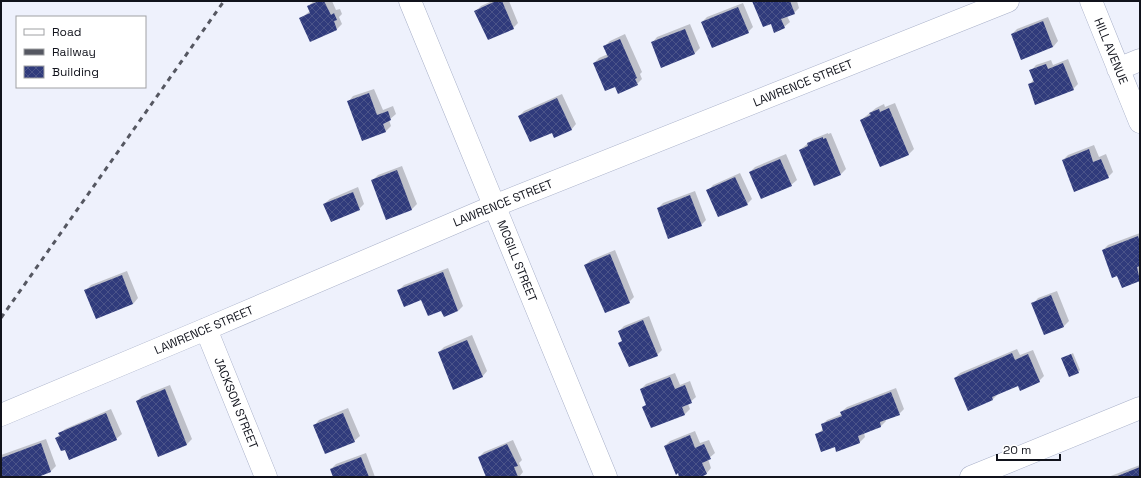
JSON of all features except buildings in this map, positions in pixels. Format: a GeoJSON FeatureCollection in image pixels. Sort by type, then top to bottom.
{"type":"FeatureCollection","features":[{"type":"Feature","properties":{"kind":"street","name":"MCGILL STREET"},"geometry":{"type":"LineString","coordinates":[[410,1],[606,477]]}},
{"type":"Feature","properties":{"kind":"street","name":"LAWRENCE STREET"},"geometry":{"type":"LineString","coordinates":[[1,414],[206,329],[494,206],[1008,1]]}},
{"type":"Feature","properties":{"kind":"street","name":"HILL AVENUE"},"geometry":{"type":"LineString","coordinates":[[1091,1],[1140,122]]}},
{"type":"Feature","properties":{"kind":"street"},"geometry":{"type":"LineString","coordinates":[[1118,69],[1140,60]]}},
{"type":"Feature","properties":{"kind":"street","name":"JACKSON STREET"},"geometry":{"type":"LineString","coordinates":[[206,329],[266,477]]}},
{"type":"Feature","properties":{"kind":"street"},"geometry":{"type":"LineString","coordinates":[[971,477],[1140,408]]}},
{"type":"Feature","properties":{"kind":"railway"},"geometry":{"type":"LineString","coordinates":[[1,318],[224,1]]}}]}
